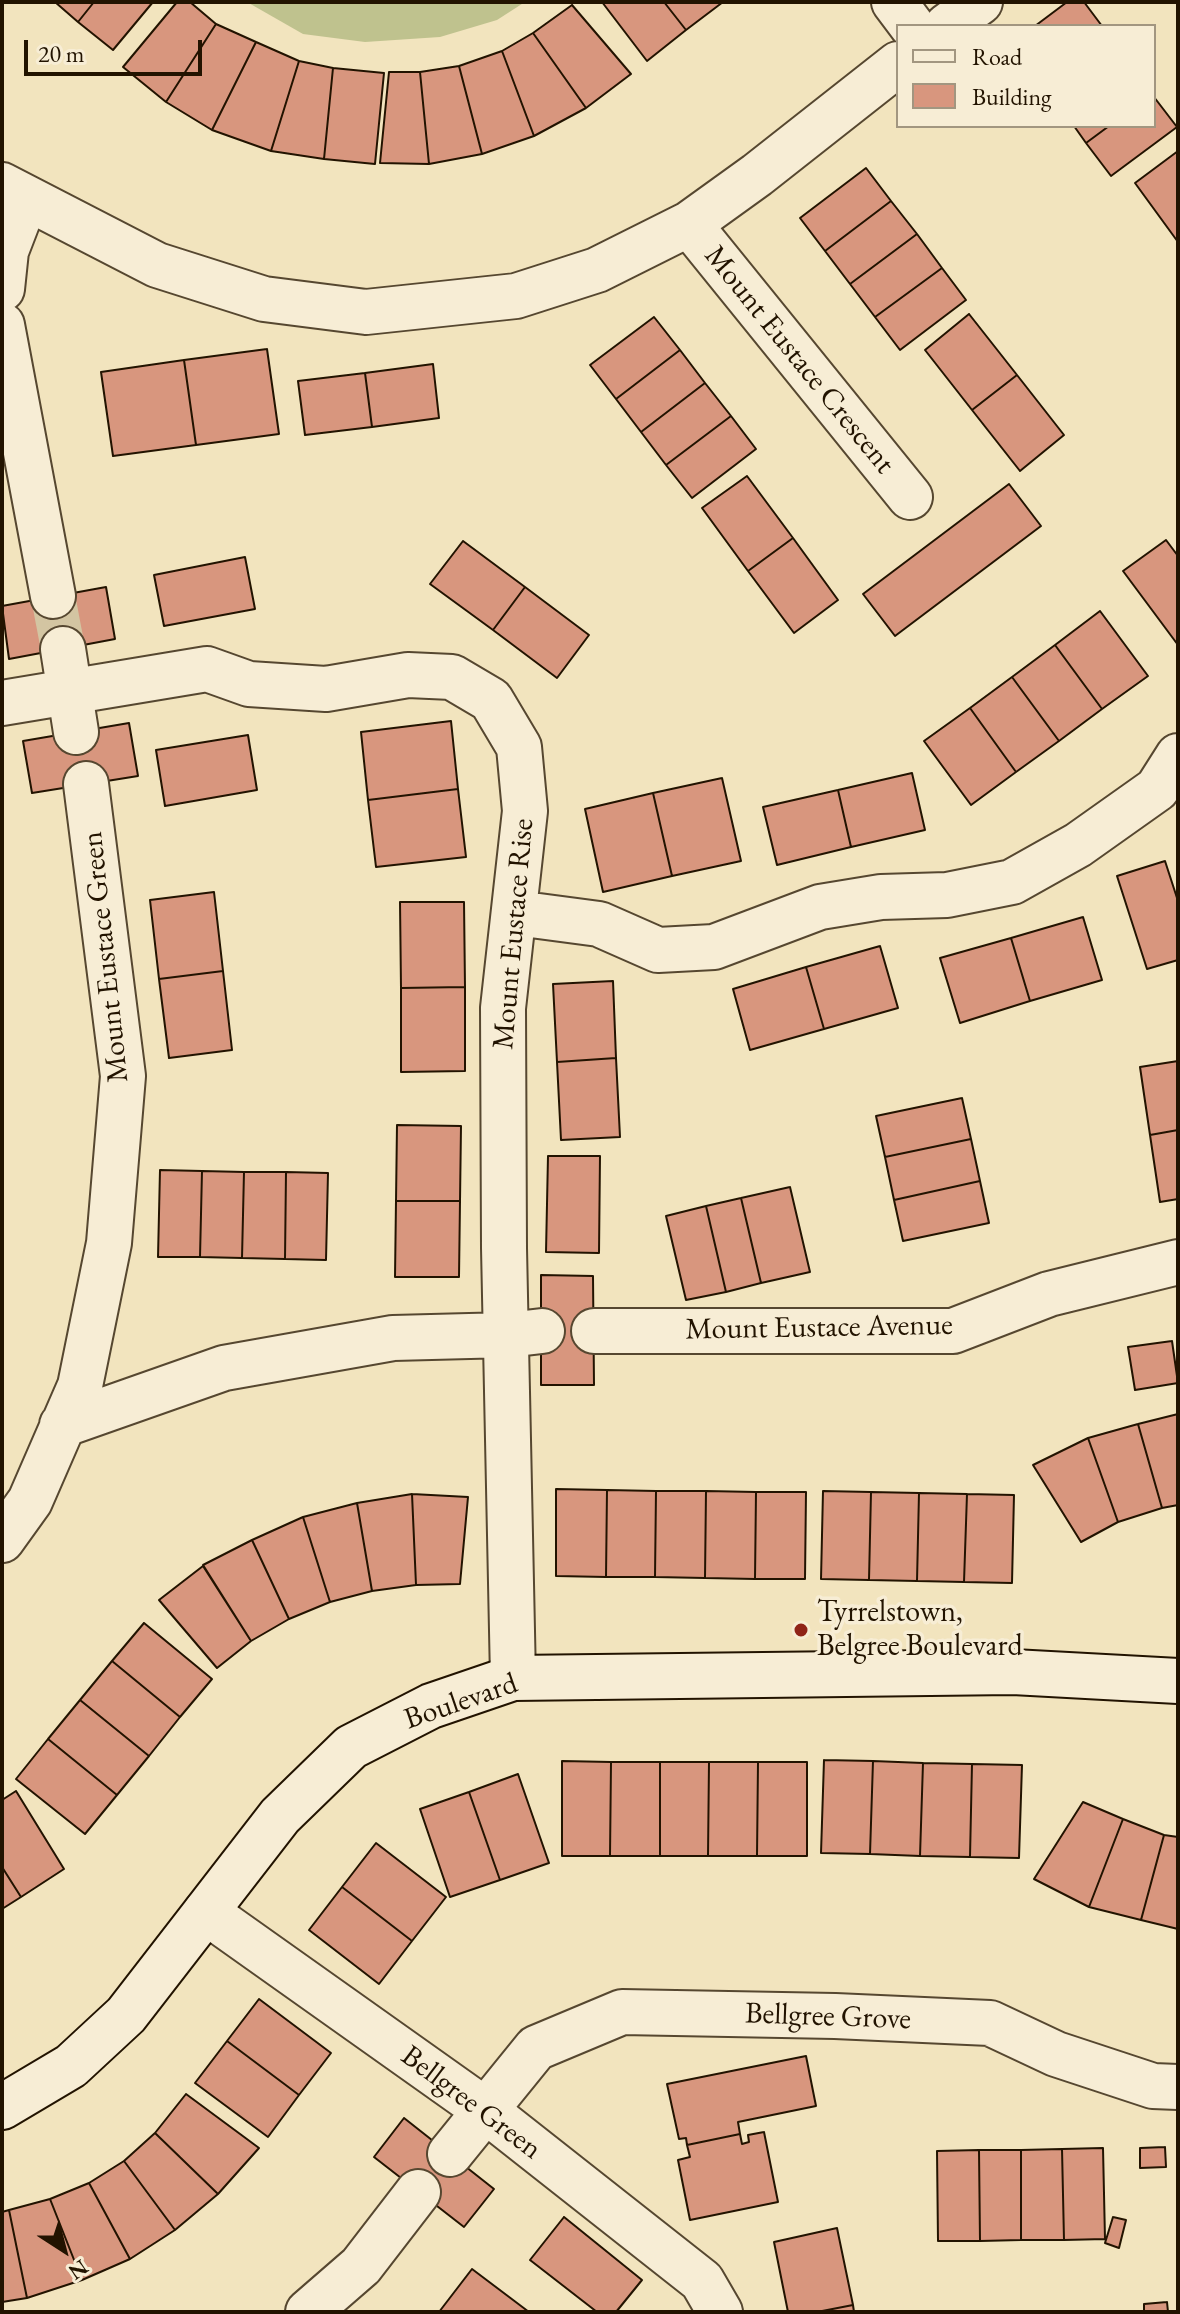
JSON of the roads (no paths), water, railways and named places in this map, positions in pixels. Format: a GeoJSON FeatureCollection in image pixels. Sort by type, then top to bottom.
{"type":"FeatureCollection","features":[{"type":"Feature","properties":{"kind":"street"},"geometry":{"type":"LineString","coordinates":[[894,2],[910,24]]}},
{"type":"Feature","properties":{"kind":"street"},"geometry":{"type":"LineString","coordinates":[[950,24],[980,2]]}},
{"type":"Feature","properties":{"kind":"street","name":"Mount Eustace Crescent"},"geometry":{"type":"LineString","coordinates":[[2,289],[14,192],[157,265],[264,299],[366,312],[516,296],[597,270],[689,224],[757,175],[896,66]]}},
{"type":"Feature","properties":{"kind":"street","name":"Mount Eustace Crescent"},"geometry":{"type":"LineString","coordinates":[[689,224],[910,497]]}},
{"type":"Feature","properties":{"kind":"street"},"geometry":{"type":"LineString","coordinates":[[2,325],[53,596]]}},
{"type":"Feature","properties":{"kind":"street","name":"Mount Eustace Rise"},"geometry":{"type":"LineString","coordinates":[[2,703],[207,669],[249,684],[326,689],[408,675],[452,677],[491,700],[519,747],[525,811],[503,1008],[504,1248],[525,1333],[513,1678]]}},
{"type":"Feature","properties":{"kind":"street","name":"Mount Eustace Green"},"geometry":{"type":"LineString","coordinates":[[2,1540],[30,1501],[80,1386],[109,1243],[123,1076],[86,784]]}},
{"type":"Feature","properties":{"kind":"street"},"geometry":{"type":"LineString","coordinates":[[516,913],[599,924],[658,950],[714,947],[820,907],[881,897],[947,895],[1012,882],[1078,845],[1171,784]]}},
{"type":"Feature","properties":{"kind":"street","name":"Mount Eustace Avenue"},"geometry":{"type":"LineString","coordinates":[[594,1331],[953,1331],[1049,1294],[1178,1262]]}},
{"type":"Feature","properties":{"kind":"street"},"geometry":{"type":"LineString","coordinates":[[62,1425],[224,1368],[393,1338],[525,1333]]}},
{"type":"Feature","properties":{"kind":"street","name":"Boulevard"},"geometry":{"type":"LineString","coordinates":[[2,2107],[71,2066],[126,2015],[280,1816],[351,1747],[431,1706],[513,1678],[1013,1672],[1178,1681]]}},
{"type":"Feature","properties":{"kind":"street","name":"Bellgree Green"},"geometry":{"type":"LineString","coordinates":[[206,1912],[491,2103],[702,2281],[720,2312]]}},
{"type":"Feature","properties":{"kind":"street","name":"Bellgree Grove"},"geometry":{"type":"LineString","coordinates":[[450,2154],[536,2048],[622,2012],[990,2023],[1056,2054],[1153,2086],[1178,2087]]}},
{"type":"Feature","properties":{"kind":"street"},"geometry":{"type":"LineString","coordinates":[[308,2312],[361,2266],[418,2192]]}},
{"type":"Feature","properties":{"kind":"tunnel"},"geometry":{"type":"LineString","coordinates":[[53,596],[63,649]]}},
{"type":"Feature","properties":{"kind":"place","name":"Tyrrelstown, Belgree Boulevard"},"geometry":{"type":"Point","coordinates":[801,1630]}}]}
